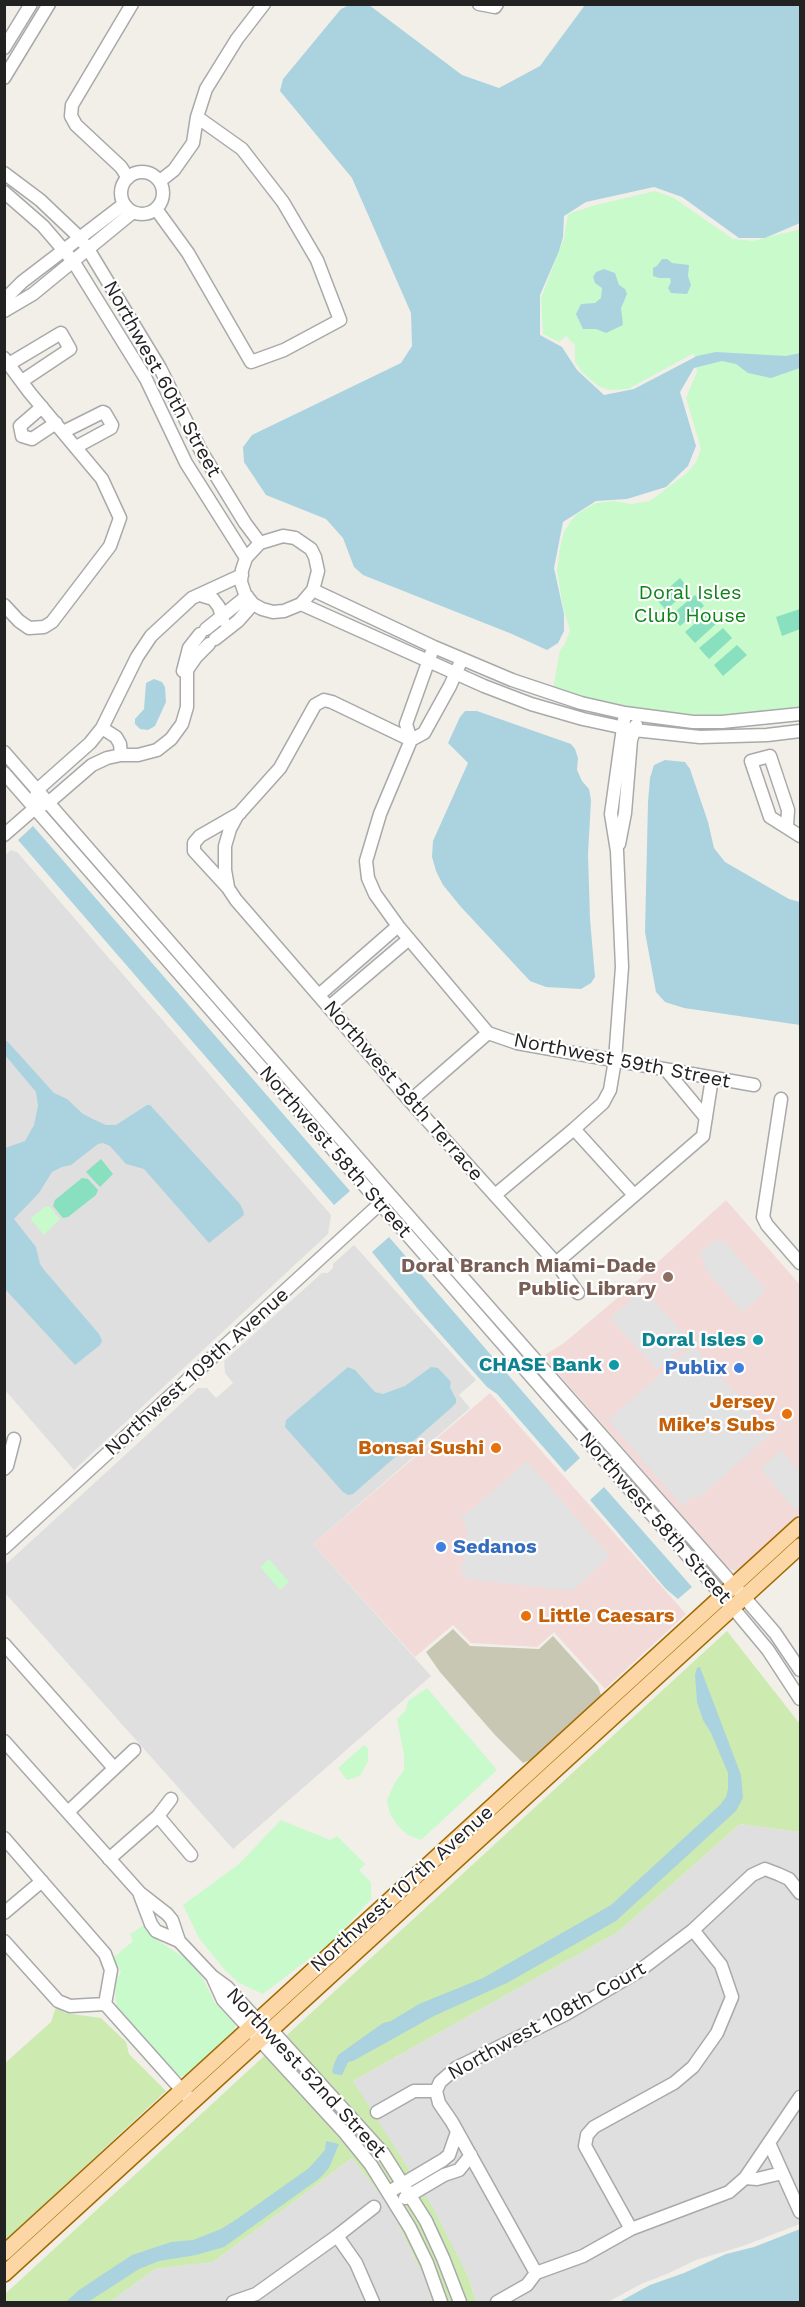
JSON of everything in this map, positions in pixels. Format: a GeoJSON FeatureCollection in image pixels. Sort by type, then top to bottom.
{"type":"FeatureCollection","features":[{"type":"Feature","properties":{"kind":"main road","name":"Northwest 107th Avenue"},"geometry":{"type":"LineString","coordinates":[[4,2274],[259,2030],[734,1596],[801,1525]]}},
{"type":"Feature","properties":{"kind":"main road","name":"Northwest 107th Avenue"},"geometry":{"type":"LineString","coordinates":[[734,1596],[801,1546]]}},
{"type":"Feature","properties":{"kind":"main road","name":"Northwest 107th Avenue"},"geometry":{"type":"LineString","coordinates":[[4,2253],[187,2097]]}},
{"type":"Feature","properties":{"kind":"street"},"geometry":{"type":"LineString","coordinates":[[4,48],[31,4]]}},
{"type":"Feature","properties":{"kind":"street"},"geometry":{"type":"LineString","coordinates":[[4,78],[49,4]]}},
{"type":"Feature","properties":{"kind":"street"},"geometry":{"type":"LineString","coordinates":[[128,178],[121,167],[76,125],[71,116],[72,105],[132,4]]}},
{"type":"Feature","properties":{"kind":"street"},"geometry":{"type":"LineString","coordinates":[[160,181],[174,170],[193,143],[197,117],[206,89],[237,39],[264,4]]}},
{"type":"Feature","properties":{"kind":"street"},"geometry":{"type":"LineString","coordinates":[[479,4],[496,6]]}},
{"type":"Feature","properties":{"kind":"street"},"geometry":{"type":"LineString","coordinates":[[156,209],[188,253],[251,362],[284,350],[340,320],[317,260],[274,192],[242,149],[197,117]]}},
{"type":"Feature","properties":{"kind":"street"},"geometry":{"type":"LineString","coordinates":[[141,172],[155,176],[160,181],[163,187],[163,199],[156,209],[145,214],[128,208],[121,190],[128,178],[141,172]]}},
{"type":"Feature","properties":{"kind":"street","name":"Northwest 60th Street"},"geometry":{"type":"LineString","coordinates":[[4,173],[30,192],[79,237],[88,249],[160,368],[201,451],[245,523],[260,543]]}},
{"type":"Feature","properties":{"kind":"street","name":"Northwest 60th Street"},"geometry":{"type":"LineString","coordinates":[[4,192],[64,248],[73,261],[146,380],[186,463],[246,558]]}},
{"type":"Feature","properties":{"kind":"street"},"geometry":{"type":"LineString","coordinates":[[19,205],[30,192]]}},
{"type":"Feature","properties":{"kind":"street"},"geometry":{"type":"LineString","coordinates":[[4,304],[5,299],[22,282],[64,248],[128,208]]}},
{"type":"Feature","properties":{"kind":"street"},"geometry":{"type":"LineString","coordinates":[[4,311],[33,294],[88,249],[128,208]]}},
{"type":"Feature","properties":{"kind":"street"},"geometry":{"type":"LineString","coordinates":[[4,605],[29,628],[44,627],[52,622],[110,546],[120,518],[102,479],[42,407],[22,381],[7,361],[61,333],[70,349],[22,381]]}},
{"type":"Feature","properties":{"kind":"street"},"geometry":{"type":"LineString","coordinates":[[42,407],[20,426],[22,436],[32,439],[59,427],[105,413],[112,425],[111,428],[76,447]]}},
{"type":"Feature","properties":{"kind":"street"},"geometry":{"type":"LineString","coordinates":[[283,536],[295,538],[304,543],[315,557],[318,571],[313,590],[301,604],[284,611],[273,612],[262,609],[250,600],[241,582],[242,575],[246,558],[260,543],[283,536]]}},
{"type":"Feature","properties":{"kind":"street"},"geometry":{"type":"LineString","coordinates":[[35,808],[37,790],[102,729],[151,636],[192,598],[242,575]]}},
{"type":"Feature","properties":{"kind":"street"},"geometry":{"type":"LineString","coordinates":[[313,590],[434,647],[540,691],[625,713],[710,722],[801,714]]}},
{"type":"Feature","properties":{"kind":"street"},"geometry":{"type":"LineString","coordinates":[[200,595],[213,599],[229,629]]}},
{"type":"Feature","properties":{"kind":"street"},"geometry":{"type":"LineString","coordinates":[[186,687],[183,669],[189,648],[203,631],[221,616],[250,600]]}},
{"type":"Feature","properties":{"kind":"street"},"geometry":{"type":"LineString","coordinates":[[4,835],[35,808],[48,803],[92,765],[107,758],[138,755],[157,750],[171,739],[182,724],[187,707],[187,670],[196,657],[229,629],[250,600]]}},
{"type":"Feature","properties":{"kind":"street"},"geometry":{"type":"LineString","coordinates":[[301,604],[531,704],[628,729],[660,734],[718,737],[801,731]]}},
{"type":"Feature","properties":{"kind":"street"},"geometry":{"type":"LineString","coordinates":[[411,740],[406,724],[434,647]]}},
{"type":"Feature","properties":{"kind":"street"},"geometry":{"type":"LineString","coordinates":[[411,740],[423,733],[462,659]]}},
{"type":"Feature","properties":{"kind":"street"},"geometry":{"type":"LineString","coordinates":[[228,888],[225,846],[230,829],[240,813],[280,768],[315,705],[324,700],[332,702],[411,740]]}},
{"type":"Feature","properties":{"kind":"street"},"geometry":{"type":"LineString","coordinates":[[495,1196],[603,1103],[609,1090],[615,1060],[622,967],[617,851],[610,814],[628,729],[625,713]]}},
{"type":"Feature","properties":{"kind":"street"},"geometry":{"type":"LineString","coordinates":[[628,729],[639,716]]}},
{"type":"Feature","properties":{"kind":"street"},"geometry":{"type":"LineString","coordinates":[[102,729],[116,737],[120,744],[121,755]]}},
{"type":"Feature","properties":{"kind":"street","name":"Northwest 59th Street"},"geometry":{"type":"LineString","coordinates":[[411,740],[380,814],[366,861],[368,878],[375,894],[398,926],[488,1033],[517,1043],[754,1085]]}},
{"type":"Feature","properties":{"kind":"street","name":"Northwest 58th Street"},"geometry":{"type":"LineString","coordinates":[[4,752],[390,1195],[734,1596],[801,1699]]}},
{"type":"Feature","properties":{"kind":"street"},"geometry":{"type":"LineString","coordinates":[[787,827],[788,810],[770,756],[751,761],[768,814],[773,820],[801,836]]}},
{"type":"Feature","properties":{"kind":"street","name":"Northwest 58th Street"},"geometry":{"type":"LineString","coordinates":[[4,773],[380,1204],[734,1596],[775,1633],[801,1670]]}},
{"type":"Feature","properties":{"kind":"street","name":"Northwest 58th Terrace"},"geometry":{"type":"LineString","coordinates":[[240,813],[200,836],[194,843],[194,851],[410,1101],[556,1263],[578,1293]]}},
{"type":"Feature","properties":{"kind":"street"},"geometry":{"type":"LineString","coordinates":[[319,995],[398,926]]}},
{"type":"Feature","properties":{"kind":"street"},"geometry":{"type":"LineString","coordinates":[[329,1007],[409,939]]}},
{"type":"Feature","properties":{"kind":"street"},"geometry":{"type":"LineString","coordinates":[[410,1101],[488,1033]]}},
{"type":"Feature","properties":{"kind":"street"},"geometry":{"type":"LineString","coordinates":[[666,1070],[706,1118]]}},
{"type":"Feature","properties":{"kind":"street"},"geometry":{"type":"LineString","coordinates":[[556,1263],[703,1136],[712,1078]]}},
{"type":"Feature","properties":{"kind":"street"},"geometry":{"type":"LineString","coordinates":[[781,1099],[764,1217],[767,1225],[801,1263]]}},
{"type":"Feature","properties":{"kind":"street"},"geometry":{"type":"LineString","coordinates":[[574,1129],[634,1195]]}},
{"type":"Feature","properties":{"kind":"street","name":"Northwest 109th Avenue"},"geometry":{"type":"LineString","coordinates":[[4,1548],[390,1195]]}},
{"type":"Feature","properties":{"kind":"street"},"geometry":{"type":"LineString","coordinates":[[4,1468],[8,1466],[14,1438]]}},
{"type":"Feature","properties":{"kind":"street"},"geometry":{"type":"LineString","coordinates":[[4,1644],[114,1768]]}},
{"type":"Feature","properties":{"kind":"street","name":"Northwest 52nd Street"},"geometry":{"type":"LineString","coordinates":[[4,1742],[140,1893],[172,1920],[179,1941]]}},
{"type":"Feature","properties":{"kind":"street"},"geometry":{"type":"LineString","coordinates":[[68,1812],[134,1750]]}},
{"type":"Feature","properties":{"kind":"street"},"geometry":{"type":"LineString","coordinates":[[109,1859],[158,1816],[171,1799]]}},
{"type":"Feature","properties":{"kind":"street"},"geometry":{"type":"LineString","coordinates":[[158,1816],[191,1855]]}},
{"type":"Feature","properties":{"kind":"street"},"geometry":{"type":"LineString","coordinates":[[4,1838],[105,1954],[111,1970],[105,2004]]}},
{"type":"Feature","properties":{"kind":"street","name":"Northwest 108th Court"},"geometry":{"type":"LineString","coordinates":[[438,2086],[456,2068],[566,2014],[639,1971],[693,1930],[752,1875],[765,1869],[789,1879],[801,1893]]}},
{"type":"Feature","properties":{"kind":"street"},"geometry":{"type":"LineString","coordinates":[[4,1913],[42,1881]]}},
{"type":"Feature","properties":{"kind":"street","name":"Northwest 52nd Street"},"geometry":{"type":"LineString","coordinates":[[140,1893],[156,1931],[179,1941],[212,1976],[224,2000],[259,2030],[369,2136],[411,2195],[435,2239],[459,2300]]}},
{"type":"Feature","properties":{"kind":"street"},"geometry":{"type":"LineString","coordinates":[[149,1919],[161,1909]]}},
{"type":"Feature","properties":{"kind":"street"},"geometry":{"type":"LineString","coordinates":[[631,2229],[585,2146],[587,2135],[594,2127],[674,2083],[693,2067],[717,2033],[732,1996],[721,1965],[693,1930]]}},
{"type":"Feature","properties":{"kind":"street"},"geometry":{"type":"LineString","coordinates":[[4,1941],[58,2001],[70,2006],[105,2004]]}},
{"type":"Feature","properties":{"kind":"street"},"geometry":{"type":"LineString","coordinates":[[105,2004],[187,2097]]}},
{"type":"Feature","properties":{"kind":"street","name":"Northwest 52nd Street"},"geometry":{"type":"LineString","coordinates":[[259,2030],[354,2144],[389,2192],[420,2247],[441,2302]]}},
{"type":"Feature","properties":{"kind":"street"},"geometry":{"type":"LineString","coordinates":[[377,2112],[414,2091],[438,2086],[439,2103],[471,2155],[536,2273]]}},
{"type":"Feature","properties":{"kind":"street"},"geometry":{"type":"LineString","coordinates":[[497,2302],[527,2284],[536,2273],[584,2256],[631,2229],[729,2192],[745,2178],[801,2097]]}},
{"type":"Feature","properties":{"kind":"street"},"geometry":{"type":"LineString","coordinates":[[446,2158],[457,2132]]}},
{"type":"Feature","properties":{"kind":"street"},"geometry":{"type":"LineString","coordinates":[[769,2143],[801,2212]]}},
{"type":"Feature","properties":{"kind":"street"},"geometry":{"type":"LineString","coordinates":[[389,2192],[446,2158],[463,2154],[471,2155]]}},
{"type":"Feature","properties":{"kind":"street"},"geometry":{"type":"LineString","coordinates":[[396,2204],[455,2171],[471,2155]]}},
{"type":"Feature","properties":{"kind":"street"},"geometry":{"type":"LineString","coordinates":[[446,2158],[455,2171],[483,2178]]}},
{"type":"Feature","properties":{"kind":"street"},"geometry":{"type":"LineString","coordinates":[[745,2178],[757,2179],[782,2173]]}},
{"type":"Feature","properties":{"kind":"street"},"geometry":{"type":"LineString","coordinates":[[233,2302],[256,2294],[337,2236],[374,2206]]}},
{"type":"Feature","properties":{"kind":"street"},"geometry":{"type":"LineString","coordinates":[[337,2236],[356,2263],[373,2302]]}},
{"type":"Feature","properties":{"kind":"street"},"geometry":{"type":"LineString","coordinates":[[441,2302],[459,2300]]}},
{"type":"Feature","properties":{"kind":"shaded area"},"geometry":{"type":"Polygon","coordinates":[[[11,850],[18,853],[331,1215],[328,1234],[74,1470],[5,1390],[4,856],[11,850]]]}},
{"type":"Feature","properties":{"kind":"shaded area"},"geometry":{"type":"Polygon","coordinates":[[[726,1200],[800,1285],[800,1514],[735,1571],[728,1568],[543,1356],[564,1343],[634,1284],[726,1200]]]}},
{"type":"Feature","properties":{"kind":"shaded area"},"geometry":{"type":"Polygon","coordinates":[[[714,1241],[724,1241],[766,1290],[742,1312],[703,1266],[706,1263],[698,1254],[714,1241]]]}},
{"type":"Feature","properties":{"kind":"shaded area"},"geometry":{"type":"Polygon","coordinates":[[[354,1245],[476,1380],[459,1395],[470,1408],[313,1544],[431,1676],[233,1849],[5,1593],[4,1566],[198,1388],[207,1388],[216,1398],[233,1383],[225,1373],[224,1361],[322,1273],[328,1273],[333,1268],[333,1264],[354,1245]]]}},
{"type":"Feature","properties":{"kind":"shaded area"},"geometry":{"type":"Polygon","coordinates":[[[644,1289],[690,1341],[657,1370],[610,1318],[644,1289]]]}},
{"type":"Feature","properties":{"kind":"shaded area"},"geometry":{"type":"Polygon","coordinates":[[[693,1345],[771,1434],[701,1496],[692,1497],[682,1506],[608,1420],[693,1345]]]}},
{"type":"Feature","properties":{"kind":"shaded area"},"geometry":{"type":"Polygon","coordinates":[[[490,1393],[686,1614],[605,1689],[554,1632],[537,1647],[471,1643],[453,1625],[415,1657],[313,1544],[490,1393]]]}},
{"type":"Feature","properties":{"kind":"shaded area"},"geometry":{"type":"Polygon","coordinates":[[[781,1450],[800,1472],[800,1505],[795,1510],[761,1469],[781,1450]]]}},
{"type":"Feature","properties":{"kind":"shaded area"},"geometry":{"type":"Polygon","coordinates":[[[527,1461],[610,1556],[572,1591],[467,1579],[460,1571],[464,1560],[467,1528],[461,1518],[527,1461]]]}},
{"type":"Feature","properties":{"kind":"shaded area"},"geometry":{"type":"Polygon","coordinates":[[[453,1629],[470,1646],[539,1649],[553,1636],[598,1686],[601,1695],[530,1760],[523,1763],[495,1735],[440,1672],[426,1652],[453,1629]]]}},
{"type":"Feature","properties":{"kind":"shaded area"},"geometry":{"type":"Polygon","coordinates":[[[740,1824],[800,1832],[800,2224],[743,2246],[696,2260],[641,2284],[608,2302],[476,2302],[468,2276],[353,2081],[618,1932],[740,1824]]]}},
{"type":"Feature","properties":{"kind":"shaded area"},"geometry":{"type":"Polygon","coordinates":[[[352,2158],[389,2206],[427,2283],[432,2302],[110,2302],[155,2269],[213,2262],[352,2158]]]}},
{"type":"Feature","properties":{"kind":"green space","name":"Doral Isles Club House"},"geometry":{"type":"Polygon","coordinates":[[[655,191],[674,198],[733,239],[753,241],[800,229],[800,709],[713,716],[661,712],[605,704],[553,689],[560,650],[570,630],[563,607],[557,571],[564,532],[577,514],[596,503],[615,501],[631,504],[650,501],[687,473],[696,462],[701,449],[686,398],[697,372],[694,353],[628,389],[609,390],[598,386],[583,373],[575,362],[575,345],[566,336],[559,342],[543,334],[541,298],[564,238],[568,214],[655,191]]]}},
{"type":"Feature","properties":{"kind":"green space"},"geometry":{"type":"Polygon","coordinates":[[[680,578],[689,589],[666,610],[656,599],[680,578]]]}},
{"type":"Feature","properties":{"kind":"green space"},"geometry":{"type":"Polygon","coordinates":[[[695,595],[704,606],[680,626],[671,615],[695,595]]]}},
{"type":"Feature","properties":{"kind":"green space"},"geometry":{"type":"Polygon","coordinates":[[[800,609],[800,629],[782,636],[776,617],[800,609]]]}},
{"type":"Feature","properties":{"kind":"green space"},"geometry":{"type":"Polygon","coordinates":[[[709,611],[718,622],[695,643],[685,632],[709,611]]]}},
{"type":"Feature","properties":{"kind":"green space"},"geometry":{"type":"Polygon","coordinates":[[[723,628],[732,638],[709,659],[699,648],[723,628]]]}},
{"type":"Feature","properties":{"kind":"green space"},"geometry":{"type":"Polygon","coordinates":[[[737,645],[747,655],[723,676],[714,665],[737,645]]]}},
{"type":"Feature","properties":{"kind":"green space"},"geometry":{"type":"Polygon","coordinates":[[[101,1159],[113,1174],[100,1187],[86,1172],[101,1159]]]}},
{"type":"Feature","properties":{"kind":"green space"},"geometry":{"type":"Polygon","coordinates":[[[82,1178],[88,1179],[98,1190],[96,1195],[68,1217],[63,1218],[53,1206],[55,1200],[82,1178]]]}},
{"type":"Feature","properties":{"kind":"green space"},"geometry":{"type":"Polygon","coordinates":[[[46,1206],[50,1207],[60,1219],[44,1235],[31,1220],[46,1206]]]}},
{"type":"Feature","properties":{"kind":"green space"},"geometry":{"type":"Polygon","coordinates":[[[269,1559],[289,1582],[280,1590],[260,1567],[269,1559]]]}},
{"type":"Feature","properties":{"kind":"green space"},"geometry":{"type":"Polygon","coordinates":[[[727,1631],[800,1724],[800,1832],[740,1824],[618,1932],[353,2081],[433,2208],[468,2276],[476,2302],[432,2302],[427,2283],[389,2206],[352,2158],[213,2262],[155,2269],[110,2302],[5,2302],[5,2294],[727,1631]]]}},
{"type":"Feature","properties":{"kind":"green space"},"geometry":{"type":"Polygon","coordinates":[[[427,1688],[497,1770],[421,1840],[408,1835],[398,1826],[390,1814],[387,1800],[395,1782],[404,1770],[404,1755],[397,1719],[406,1710],[408,1701],[427,1688]]]}},
{"type":"Feature","properties":{"kind":"green space"},"geometry":{"type":"Polygon","coordinates":[[[364,1745],[368,1748],[368,1761],[360,1776],[347,1780],[338,1768],[364,1745]]]}},
{"type":"Feature","properties":{"kind":"green space"},"geometry":{"type":"Polygon","coordinates":[[[281,1820],[330,1840],[337,1836],[365,1864],[359,1870],[371,1882],[371,1899],[335,1939],[263,1994],[239,1983],[225,1970],[199,1938],[183,1905],[239,1864],[281,1820]]]}},
{"type":"Feature","properties":{"kind":"green space"},"geometry":{"type":"Polygon","coordinates":[[[144,1925],[151,1936],[188,1960],[203,1979],[215,2003],[235,2024],[235,2030],[187,2076],[180,2076],[175,2072],[116,2006],[115,1982],[121,1972],[113,1958],[133,1941],[130,1934],[144,1925]]]}},
{"type":"Feature","properties":{"kind":"green space"},"geometry":{"type":"Polygon","coordinates":[[[56,2007],[65,2013],[101,2018],[126,2042],[129,2054],[166,2091],[5,2241],[5,2063],[51,2022],[56,2007]]]}},
{"type":"Feature","properties":{"kind":"water"},"geometry":{"type":"Polygon","coordinates":[[[352,4],[369,5],[462,75],[499,88],[540,66],[585,5],[800,5],[800,223],[765,238],[739,238],[682,197],[654,187],[586,202],[564,216],[563,237],[559,251],[540,295],[540,335],[562,347],[577,370],[604,395],[634,389],[697,356],[716,352],[786,356],[800,353],[800,368],[771,378],[748,373],[736,364],[722,361],[694,368],[680,392],[696,446],[688,466],[666,487],[627,499],[596,501],[563,522],[554,568],[564,614],[564,631],[558,643],[547,650],[363,575],[354,567],[343,538],[326,519],[266,495],[244,462],[243,447],[252,435],[401,363],[412,346],[411,313],[352,178],[280,91],[283,79],[341,9],[352,4]]]}},
{"type":"Feature","properties":{"kind":"water"},"geometry":{"type":"Polygon","coordinates":[[[662,259],[689,265],[688,276],[691,285],[687,294],[671,293],[668,288],[670,278],[653,276],[653,268],[662,259]]]}},
{"type":"Feature","properties":{"kind":"water"},"geometry":{"type":"Polygon","coordinates":[[[604,269],[615,273],[619,285],[625,289],[627,294],[621,308],[623,325],[606,333],[596,329],[583,329],[576,314],[581,304],[595,303],[601,298],[602,288],[595,283],[593,277],[596,272],[604,269]]]}},
{"type":"Feature","properties":{"kind":"water"},"geometry":{"type":"Polygon","coordinates":[[[154,679],[162,682],[165,687],[166,702],[155,726],[148,730],[140,729],[135,724],[135,719],[144,709],[146,683],[154,679]]]}},
{"type":"Feature","properties":{"kind":"water"},"geometry":{"type":"Polygon","coordinates":[[[465,711],[477,711],[571,744],[575,749],[578,758],[577,770],[589,789],[591,800],[588,854],[595,977],[591,983],[581,989],[546,987],[530,981],[461,907],[443,885],[436,871],[432,857],[433,841],[468,763],[448,743],[465,711]]]}},
{"type":"Feature","properties":{"kind":"water"},"geometry":{"type":"Polygon","coordinates":[[[665,760],[685,762],[690,769],[708,822],[714,848],[725,862],[789,899],[800,902],[800,1025],[684,1008],[665,1002],[656,992],[645,932],[648,802],[650,778],[654,765],[665,760]]]}},
{"type":"Feature","properties":{"kind":"water"},"geometry":{"type":"Polygon","coordinates":[[[33,826],[350,1191],[334,1205],[18,840],[33,826]]]}},
{"type":"Feature","properties":{"kind":"water"},"geometry":{"type":"Polygon","coordinates":[[[5,1041],[54,1093],[67,1099],[83,1114],[106,1125],[116,1125],[150,1105],[243,1210],[244,1215],[209,1243],[144,1169],[126,1164],[110,1146],[103,1143],[98,1144],[71,1165],[52,1172],[39,1193],[14,1219],[36,1247],[40,1264],[45,1271],[99,1334],[102,1341],[75,1365],[5,1289],[5,1148],[25,1141],[34,1125],[38,1106],[36,1092],[5,1055],[5,1041]]]}},
{"type":"Feature","properties":{"kind":"water"},"geometry":{"type":"Polygon","coordinates":[[[389,1237],[580,1458],[565,1472],[418,1309],[372,1252],[389,1237]]]}},
{"type":"Feature","properties":{"kind":"water"},"geometry":{"type":"Polygon","coordinates":[[[348,1367],[355,1370],[375,1392],[383,1394],[405,1386],[431,1367],[438,1368],[451,1382],[450,1387],[456,1403],[353,1494],[348,1495],[285,1427],[286,1420],[348,1367]]]}},
{"type":"Feature","properties":{"kind":"water"},"geometry":{"type":"Polygon","coordinates":[[[604,1487],[692,1587],[678,1599],[666,1589],[590,1500],[604,1487]]]}},
{"type":"Feature","properties":{"kind":"water"},"geometry":{"type":"Polygon","coordinates":[[[700,1667],[741,1775],[743,1798],[736,1811],[616,1921],[507,1983],[434,2016],[348,2062],[342,2075],[334,2074],[332,2072],[338,2055],[383,2023],[391,2021],[419,2004],[483,1978],[611,1905],[720,1805],[728,1789],[728,1773],[697,1702],[695,1675],[697,1668],[700,1667]]]}},
{"type":"Feature","properties":{"kind":"water"},"geometry":{"type":"Polygon","coordinates":[[[326,2141],[339,2144],[329,2168],[320,2178],[224,2247],[196,2255],[159,2261],[139,2269],[88,2302],[66,2302],[79,2290],[132,2255],[171,2242],[193,2240],[221,2229],[309,2168],[325,2150],[326,2141]]]}},
{"type":"Feature","properties":{"kind":"water"},"geometry":{"type":"Polygon","coordinates":[[[800,2229],[800,2302],[619,2302],[650,2285],[726,2254],[754,2247],[800,2229]]]}},
{"type":"Feature","properties":{"kind":"place","name":"Doral Branch Miami-Dade Public Library"},"geometry":{"type":"Point","coordinates":[668,1277]}},
{"type":"Feature","properties":{"kind":"place","name":"Doral Isles"},"geometry":{"type":"Point","coordinates":[758,1340]}},
{"type":"Feature","properties":{"kind":"place","name":"CHASE Bank"},"geometry":{"type":"Point","coordinates":[614,1365]}},
{"type":"Feature","properties":{"kind":"place","name":"Publix"},"geometry":{"type":"Point","coordinates":[739,1368]}},
{"type":"Feature","properties":{"kind":"place","name":"Jersey Mike's Subs"},"geometry":{"type":"Point","coordinates":[787,1414]}},
{"type":"Feature","properties":{"kind":"place","name":"Bonsai Sushi"},"geometry":{"type":"Point","coordinates":[496,1448]}},
{"type":"Feature","properties":{"kind":"place","name":"Sedanos"},"geometry":{"type":"Point","coordinates":[441,1547]}},
{"type":"Feature","properties":{"kind":"place","name":"Little Caesars"},"geometry":{"type":"Point","coordinates":[526,1616]}}]}
